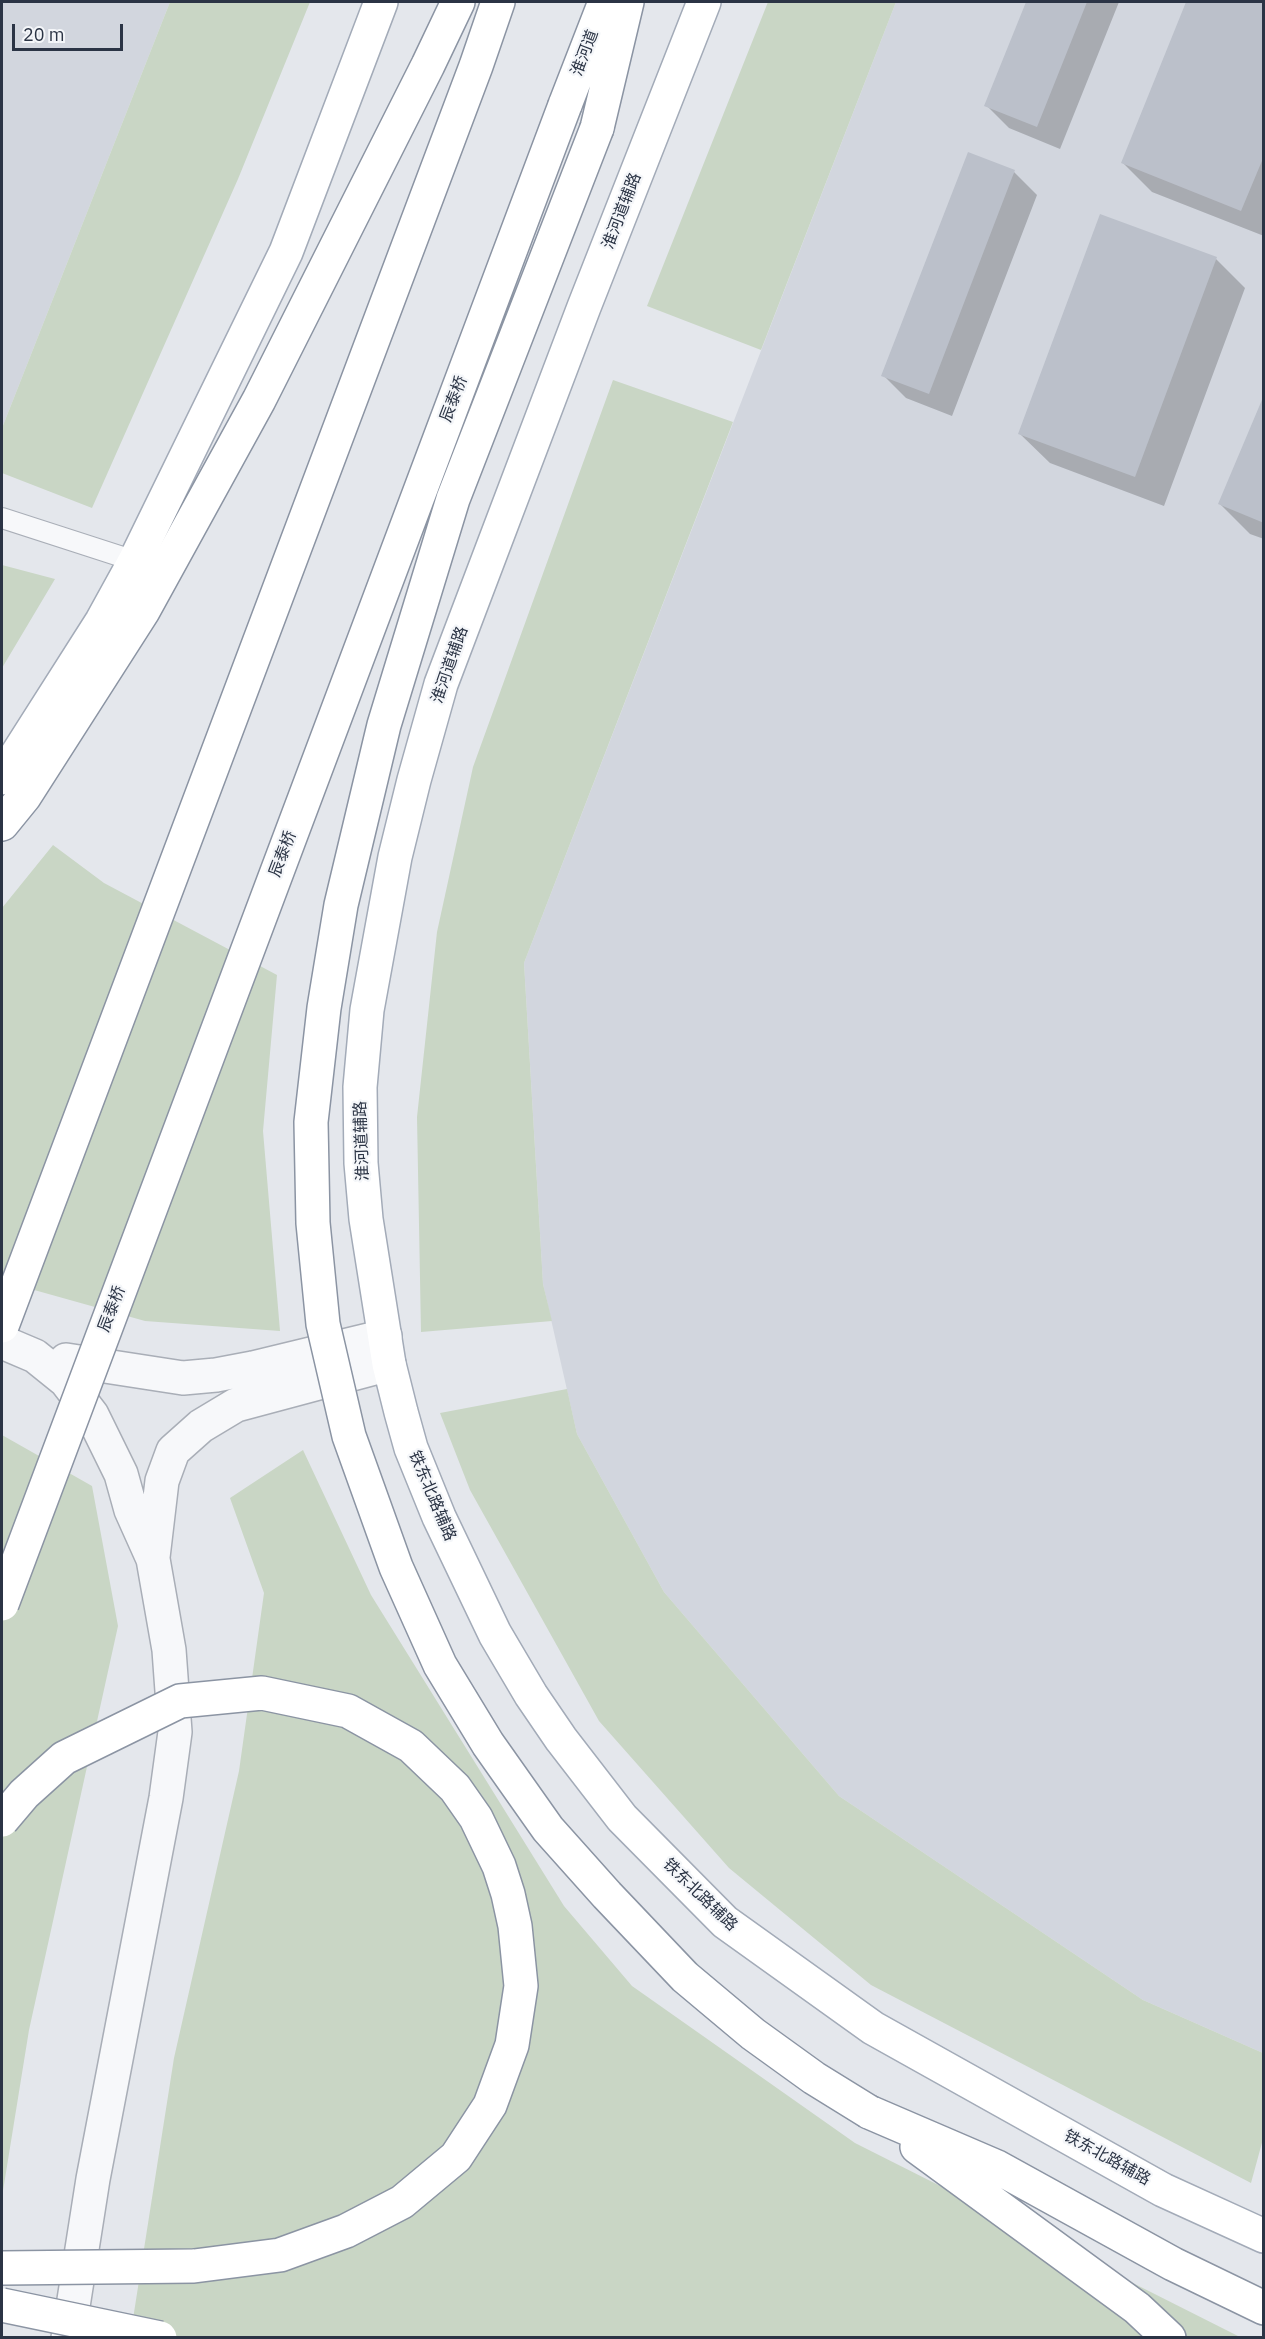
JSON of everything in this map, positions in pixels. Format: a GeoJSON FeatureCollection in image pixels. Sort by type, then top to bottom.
{"type":"FeatureCollection","features":[{"type":"Feature","properties":{"kind":"main road"},"geometry":{"type":"LineString","coordinates":[[2,778],[102,621],[135,561],[286,252],[381,2]]}},
{"type":"Feature","properties":{"kind":"main road"},"geometry":{"type":"LineString","coordinates":[[2,824],[24,797],[143,611],[259,400],[458,2]]}},
{"type":"Feature","properties":{"kind":"main road"},"geometry":{"type":"LineString","coordinates":[[2,1326],[476,66],[498,2]]}},
{"type":"Feature","properties":{"kind":"main road","name":"淮河道"},"geometry":{"type":"LineString","coordinates":[[565,105],[605,2]]}},
{"type":"Feature","properties":{"kind":"main road"},"geometry":{"type":"LineString","coordinates":[[627,2],[597,128],[453,499],[384,725],[341,905],[324,1008],[311,1122],[314,1222],[323,1324],[349,1436],[396,1567],[440,1665],[488,1744],[548,1828],[607,1895],[685,1977],[753,2034],[814,2078],[869,2112],[1137,2308],[1169,2337]]}},
{"type":"Feature","properties":{"kind":"main road","name":"淮河道辅路"},"geometry":{"type":"LineString","coordinates":[[387,1350],[366,1219],[361,1163],[360,1087],[367,1010],[395,857],[441,684],[580,318],[704,2]]}},
{"type":"Feature","properties":{"kind":"main road","name":"辰泰桥"},"geometry":{"type":"LineString","coordinates":[[2,1604],[565,105]]}},
{"type":"Feature","properties":{"kind":"main road","name":"铁东北路辅路"},"geometry":{"type":"LineString","coordinates":[[387,1350],[411,1448],[439,1517],[495,1634],[531,1695],[575,1758],[622,1818],[725,1922],[873,2028],[1163,2190],[1263,2236]]}},
{"type":"Feature","properties":{"kind":"main road"},"geometry":{"type":"LineString","coordinates":[[2,1820],[24,1794],[64,1758],[180,1701],[262,1693],[348,1711],[411,1746],[455,1788],[476,1818],[499,1866],[508,1894],[515,1926],[521,1986],[512,2045],[490,2106],[456,2157],[402,2202],[346,2231],[280,2255],[194,2266],[2,2268]]}},
{"type":"Feature","properties":{"kind":"main road"},"geometry":{"type":"LineString","coordinates":[[869,2112],[997,2167],[1173,2264],[1263,2308]]}},
{"type":"Feature","properties":{"kind":"main road"},"geometry":{"type":"LineString","coordinates":[[2,2305],[160,2337]]}},
{"type":"Feature","properties":{"kind":"street"},"geometry":{"type":"LineString","coordinates":[[2,1342],[35,1356],[183,1378],[387,1350]]}},
{"type":"Feature","properties":{"kind":"street"},"geometry":{"type":"LineString","coordinates":[[153,1559],[162,1481],[174,1452],[201,1426],[236,1405],[387,1350]]}},
{"type":"Feature","properties":{"kind":"street"},"geometry":{"type":"LineString","coordinates":[[35,1356],[66,1381],[92,1415],[121,1474],[131,1509],[153,1559],[168,1650],[175,1732],[166,1798],[93,2179],[68,2337]]}},
{"type":"Feature","properties":{"kind":"lane"},"geometry":{"type":"LineString","coordinates":[[2,518],[135,561]]}},
{"type":"Feature","properties":{"kind":"shaded area"},"geometry":{"type":"Polygon","coordinates":[[[2,2],[170,2],[2,428],[2,2]]]}},
{"type":"Feature","properties":{"kind":"shaded area"},"geometry":{"type":"Polygon","coordinates":[[[896,2],[1263,2],[1263,2053],[1143,2000],[839,1796],[664,1592],[577,1434],[543,1284],[524,963],[896,2]]]}},
{"type":"Feature","properties":{"kind":"green space"},"geometry":{"type":"Polygon","coordinates":[[[170,2],[310,2],[238,179],[92,508],[2,473],[2,428],[170,2]]]}},
{"type":"Feature","properties":{"kind":"green space"},"geometry":{"type":"Polygon","coordinates":[[[768,2],[896,2],[761,350],[647,306],[768,2]]]}},
{"type":"Feature","properties":{"kind":"green space"},"geometry":{"type":"Polygon","coordinates":[[[613,380],[733,422],[524,963],[543,1284],[552,1321],[421,1332],[417,1117],[437,932],[473,767],[613,380]]]}},
{"type":"Feature","properties":{"kind":"green space"},"geometry":{"type":"Polygon","coordinates":[[[2,565],[55,579],[2,668],[2,565]]]}},
{"type":"Feature","properties":{"kind":"green space"},"geometry":{"type":"Polygon","coordinates":[[[53,845],[104,883],[277,975],[263,1131],[280,1331],[145,1321],[2,1281],[2,908],[53,845]]]}},
{"type":"Feature","properties":{"kind":"green space"},"geometry":{"type":"Polygon","coordinates":[[[567,1389],[577,1434],[664,1592],[839,1796],[1143,2000],[1263,2053],[1263,2139],[1251,2183],[871,1985],[729,1868],[599,1721],[470,1490],[440,1413],[567,1389]]]}},
{"type":"Feature","properties":{"kind":"green space"},"geometry":{"type":"Polygon","coordinates":[[[2,1435],[92,1486],[118,1626],[29,2030],[2,2197],[2,1435]]]}},
{"type":"Feature","properties":{"kind":"green space"},"geometry":{"type":"Polygon","coordinates":[[[303,1450],[371,1595],[564,1906],[632,1986],[855,2143],[1240,2337],[130,2338],[174,2058],[239,1771],[264,1593],[230,1498],[303,1450]]]}},
{"type":"Feature","properties":{"kind":"building"},"geometry":{"type":"Polygon","coordinates":[[[1026,2],[1087,2],[1037,127],[984,106],[1026,2]]]}},
{"type":"Feature","properties":{"kind":"building"},"geometry":{"type":"Polygon","coordinates":[[[1186,2],[1264,2],[1264,156],[1241,211],[1121,163],[1186,2]]]}},
{"type":"Feature","properties":{"kind":"building"},"geometry":{"type":"Polygon","coordinates":[[[968,152],[1015,170],[929,394],[881,376],[968,152]]]}},
{"type":"Feature","properties":{"kind":"building"},"geometry":{"type":"Polygon","coordinates":[[[1100,214],[1217,257],[1135,477],[1018,434],[1100,214]]]}},
{"type":"Feature","properties":{"kind":"building"},"geometry":{"type":"Polygon","coordinates":[[[1264,395],[1264,523],[1218,504],[1264,395]]]}}]}
